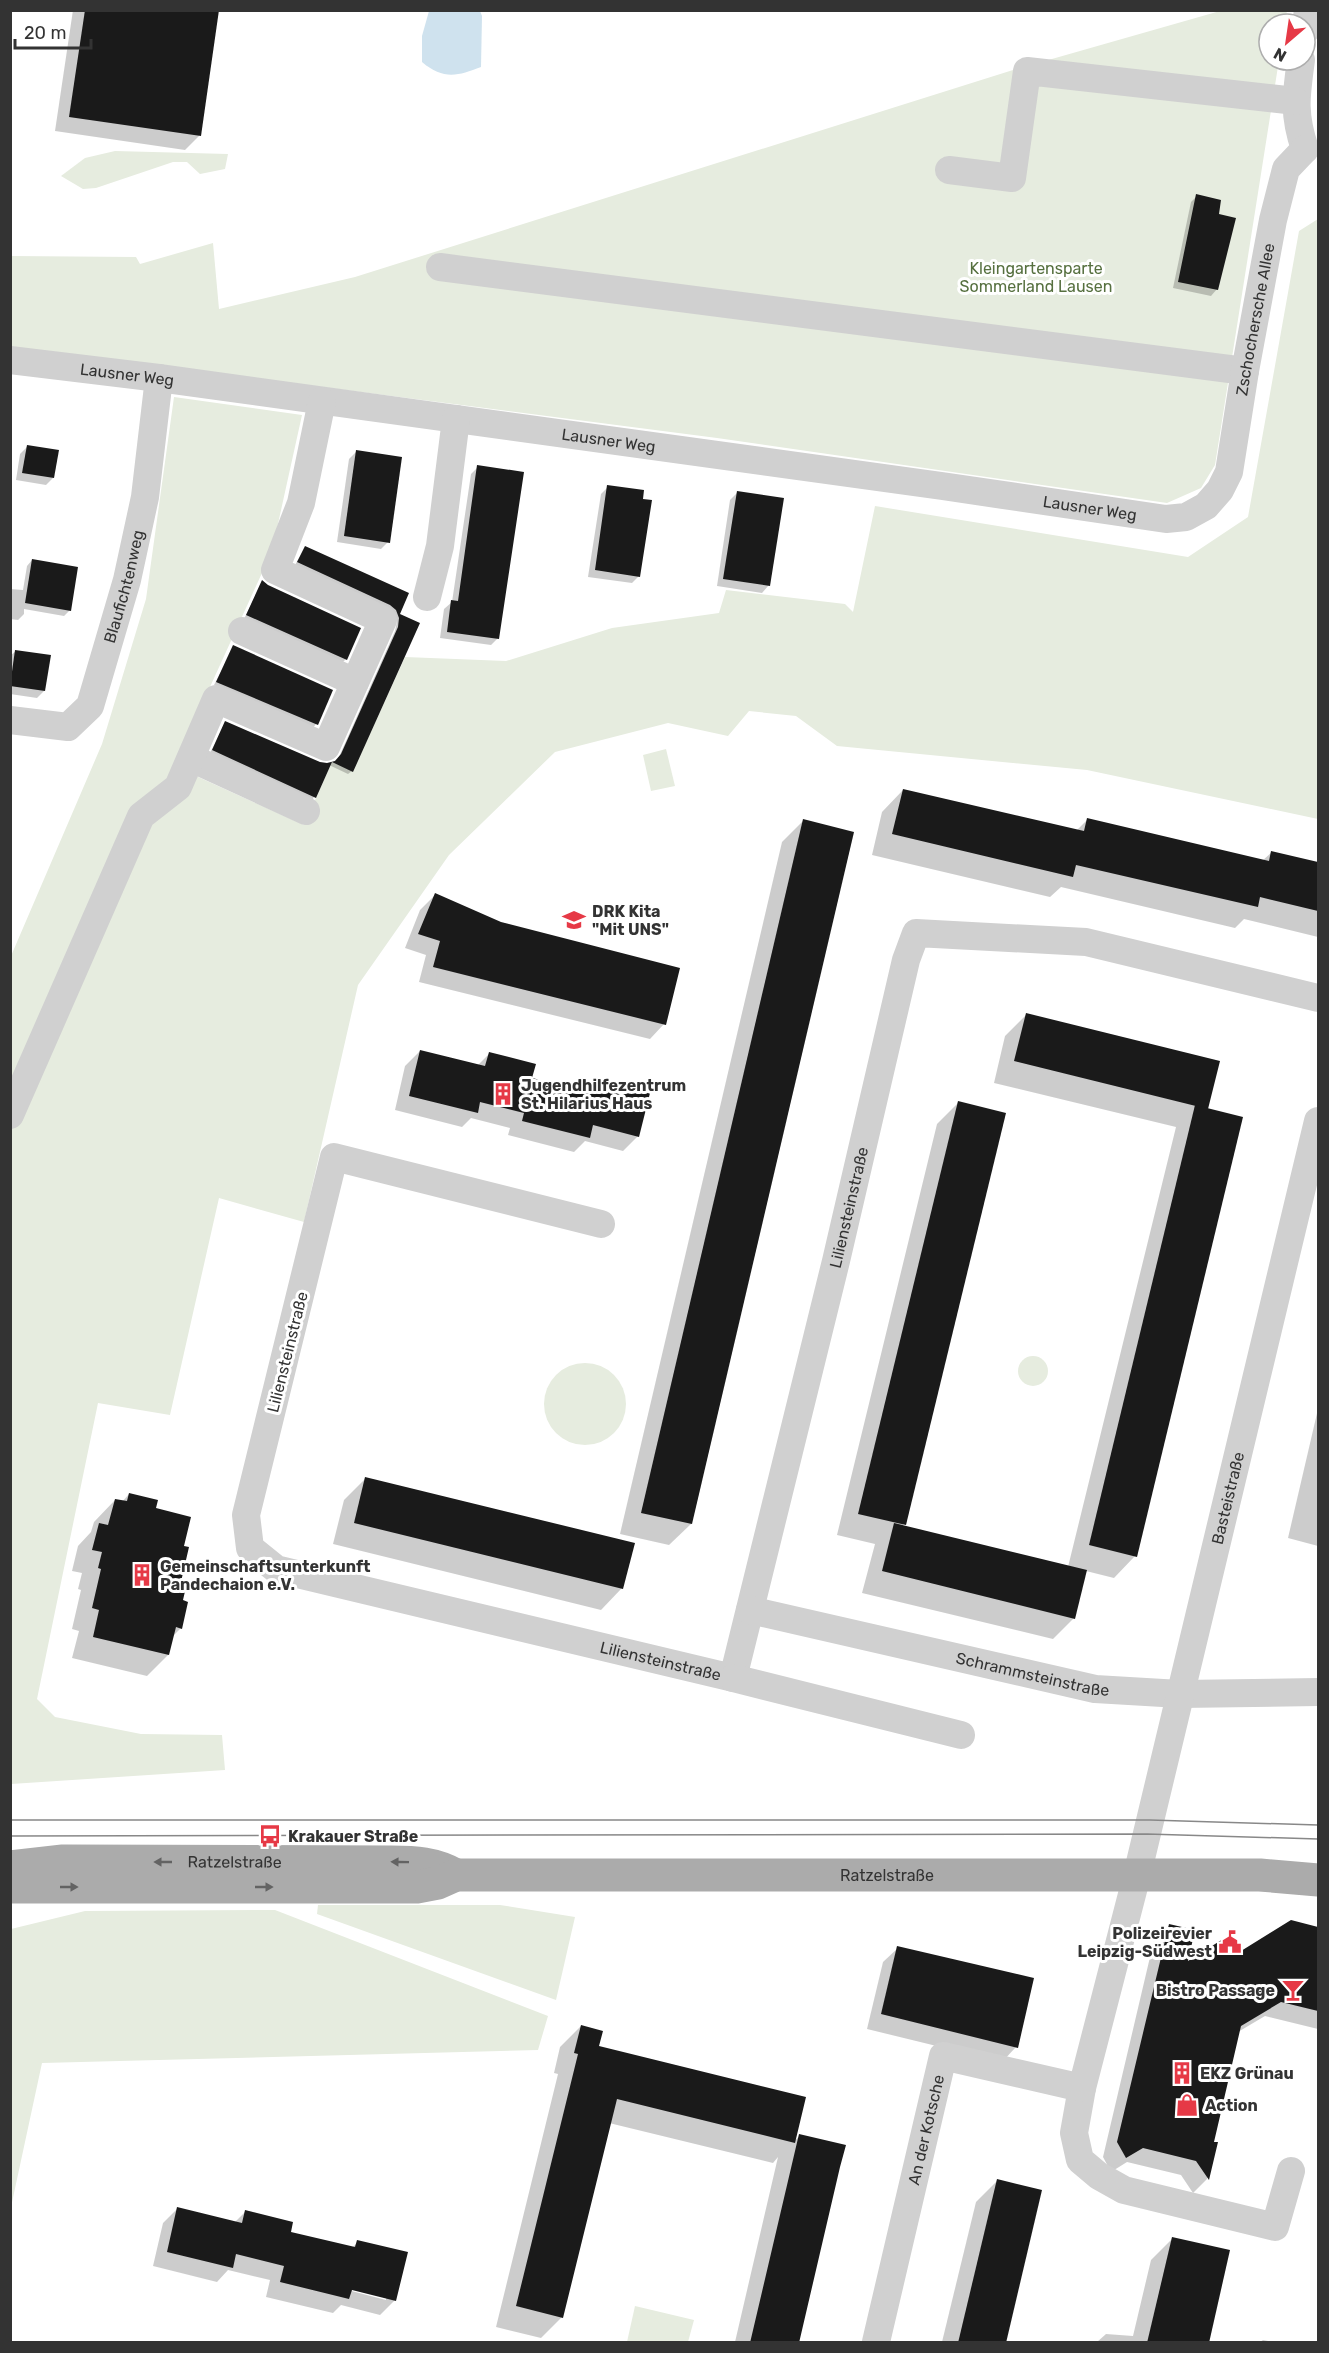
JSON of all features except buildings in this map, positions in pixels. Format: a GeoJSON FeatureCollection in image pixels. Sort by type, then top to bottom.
{"type":"FeatureCollection","features":[{"type":"Feature","properties":{"kind":"main road","name":"Ratzelstraße"},"geometry":{"type":"LineString","coordinates":[[10,1867],[63,1861],[391,1862],[423,1863],[442,1867],[456,1875]]}},
{"type":"Feature","properties":{"kind":"main road","name":"Ratzelstraße"},"geometry":{"type":"LineString","coordinates":[[10,1887],[417,1887],[438,1883],[456,1875],[1260,1875],[1318,1880]]}},
{"type":"Feature","properties":{"kind":"street"},"geometry":{"type":"LineString","coordinates":[[949,170],[1012,178],[1027,71],[1296,100]]}},
{"type":"Feature","properties":{"kind":"street"},"geometry":{"type":"LineString","coordinates":[[1300,72],[1296,100],[1297,126],[1312,153]]}},
{"type":"Feature","properties":{"kind":"street","name":"Zschochersche Allee"},"geometry":{"type":"LineString","coordinates":[[1206,506],[1220,490],[1229,472],[1273,220],[1286,169],[1312,153]]}},
{"type":"Feature","properties":{"kind":"street"},"geometry":{"type":"LineString","coordinates":[[440,267],[1245,371]]}},
{"type":"Feature","properties":{"kind":"street","name":"Lausner Weg"},"geometry":{"type":"LineString","coordinates":[[10,360],[159,378],[1166,519],[1186,517],[1206,506]]}},
{"type":"Feature","properties":{"kind":"street","name":"Blaufichtenweg"},"geometry":{"type":"LineString","coordinates":[[10,720],[68,727],[90,706],[127,580],[145,496],[159,378]]}},
{"type":"Feature","properties":{"kind":"street"},"geometry":{"type":"LineString","coordinates":[[10,1115],[141,816],[178,787],[216,699],[326,747],[383,620],[275,570],[301,503],[322,401]]}},
{"type":"Feature","properties":{"kind":"street"},"geometry":{"type":"LineString","coordinates":[[427,597],[440,546],[456,419]]}},
{"type":"Feature","properties":{"kind":"street"},"geometry":{"type":"LineString","coordinates":[[242,631],[355,682]]}},
{"type":"Feature","properties":{"kind":"street"},"geometry":{"type":"LineString","coordinates":[[191,758],[306,811]]}},
{"type":"Feature","properties":{"kind":"street","name":"Liliensteinstraße"},"geometry":{"type":"LineString","coordinates":[[601,1224],[334,1157],[246,1515],[250,1548],[276,1569],[733,1678],[836,1261],[906,960],[916,933],[1086,942],[1318,998]]}},
{"type":"Feature","properties":{"kind":"street","name":"Basteistraße"},"geometry":{"type":"LineString","coordinates":[[1137,1875],[1318,1121]]}},
{"type":"Feature","properties":{"kind":"street","name":"Schrammsteinstraße"},"geometry":{"type":"LineString","coordinates":[[750,1610],[1095,1689],[1180,1694],[1318,1692]]}},
{"type":"Feature","properties":{"kind":"street"},"geometry":{"type":"LineString","coordinates":[[733,1678],[961,1735]]}},
{"type":"Feature","properties":{"kind":"street"},"geometry":{"type":"LineString","coordinates":[[1137,1875],[1082,2088],[1074,2133],[1080,2160],[1099,2176],[1124,2190],[1275,2227],[1291,2171]]}},
{"type":"Feature","properties":{"kind":"street","name":"An der Kotsche"},"geometry":{"type":"LineString","coordinates":[[876,2343],[943,2056],[1082,2088]]}},
{"type":"Feature","properties":{"kind":"green space","name":"Kleingartensparte Sommerland Lausen"},"geometry":{"type":"Polygon","coordinates":[[[1220,11],[1287,11],[1257,12],[1257,72],[1277,72],[1215,465],[1201,488],[1167,503],[717,438],[11,347],[11,256],[136,257],[140,264],[213,243],[219,309],[355,277],[1013,70],[1220,11]]]}},
{"type":"Feature","properties":{"kind":"green space"},"geometry":{"type":"Polygon","coordinates":[[[115,151],[228,154],[225,169],[200,174],[187,162],[173,162],[96,188],[83,189],[61,176],[85,158],[115,151]]]}},
{"type":"Feature","properties":{"kind":"green space"},"geometry":{"type":"Polygon","coordinates":[[[1318,219],[1318,819],[1087,770],[837,746],[796,716],[749,711],[728,736],[668,723],[555,752],[449,855],[358,985],[304,1222],[219,1198],[170,1415],[98,1403],[37,1699],[55,1717],[141,1734],[222,1735],[225,1770],[11,1784],[11,956],[102,744],[146,599],[174,397],[302,415],[272,551],[174,766],[304,825],[332,762],[353,771],[405,657],[506,661],[612,628],[719,613],[726,590],[845,604],[853,612],[875,506],[1188,557],[1248,517],[1299,231],[1318,219]]]}},
{"type":"Feature","properties":{"kind":"green space"},"geometry":{"type":"Polygon","coordinates":[[[666,749],[675,786],[651,791],[643,755],[666,749]]]}},
{"type":"Feature","properties":{"kind":"green space"},"geometry":{"type":"Polygon","coordinates":[[[1033,1356],[1044,1360],[1048,1371],[1044,1382],[1033,1386],[1022,1382],[1018,1371],[1022,1360],[1033,1356]]]}},
{"type":"Feature","properties":{"kind":"green space"},"geometry":{"type":"Polygon","coordinates":[[[577,1363],[593,1363],[608,1370],[619,1381],[626,1396],[623,1420],[614,1433],[593,1445],[577,1445],[562,1438],[551,1427],[544,1412],[544,1396],[551,1381],[562,1370],[577,1363]]]}},
{"type":"Feature","properties":{"kind":"green space"},"geometry":{"type":"Polygon","coordinates":[[[318,1905],[500,1905],[575,1917],[556,2000],[317,1914],[318,1905]]]}},
{"type":"Feature","properties":{"kind":"green space"},"geometry":{"type":"Polygon","coordinates":[[[275,1910],[548,2016],[538,2050],[42,2063],[11,2207],[11,1929],[85,1911],[275,1910]]]}},
{"type":"Feature","properties":{"kind":"green space"},"geometry":{"type":"Polygon","coordinates":[[[635,2306],[694,2320],[688,2342],[627,2342],[635,2306]]]}},
{"type":"Feature","properties":{"kind":"water"},"geometry":{"type":"Polygon","coordinates":[[[429,11],[480,11],[482,16],[481,67],[451,75],[437,72],[422,62],[422,36],[429,11]]]}},
{"type":"Feature","properties":{"kind":"tram line"},"geometry":{"type":"LineString","coordinates":[[10,1820],[1150,1820],[1318,1825]]}},
{"type":"Feature","properties":{"kind":"tram line"},"geometry":{"type":"LineString","coordinates":[[10,1836],[1147,1834],[1318,1839]]}},
{"type":"Feature","properties":{"kind":"place","name":"DRK Kita \"Mit UNS\""},"geometry":{"type":"Point","coordinates":[574,920]}},
{"type":"Feature","properties":{"kind":"place","name":"Jugendhilfezentrum St. Hilarius Haus"},"geometry":{"type":"Point","coordinates":[503,1094]}},
{"type":"Feature","properties":{"kind":"place","name":"Gemeinschaftsunterkunft Pandechaion e.V."},"geometry":{"type":"Point","coordinates":[142,1575]}},
{"type":"Feature","properties":{"kind":"place","name":"Krakauer Straße"},"geometry":{"type":"Point","coordinates":[270,1836]}},
{"type":"Feature","properties":{"kind":"place","name":"Polizeirevier Leipzig-Südwest"},"geometry":{"type":"Point","coordinates":[1230,1942]}},
{"type":"Feature","properties":{"kind":"place","name":"Bistro Passage"},"geometry":{"type":"Point","coordinates":[1293,1990]}},
{"type":"Feature","properties":{"kind":"place","name":"EKZ Grünau"},"geometry":{"type":"Point","coordinates":[1182,2073]}},
{"type":"Feature","properties":{"kind":"place","name":"Action"},"geometry":{"type":"Point","coordinates":[1187,2105]}}]}
